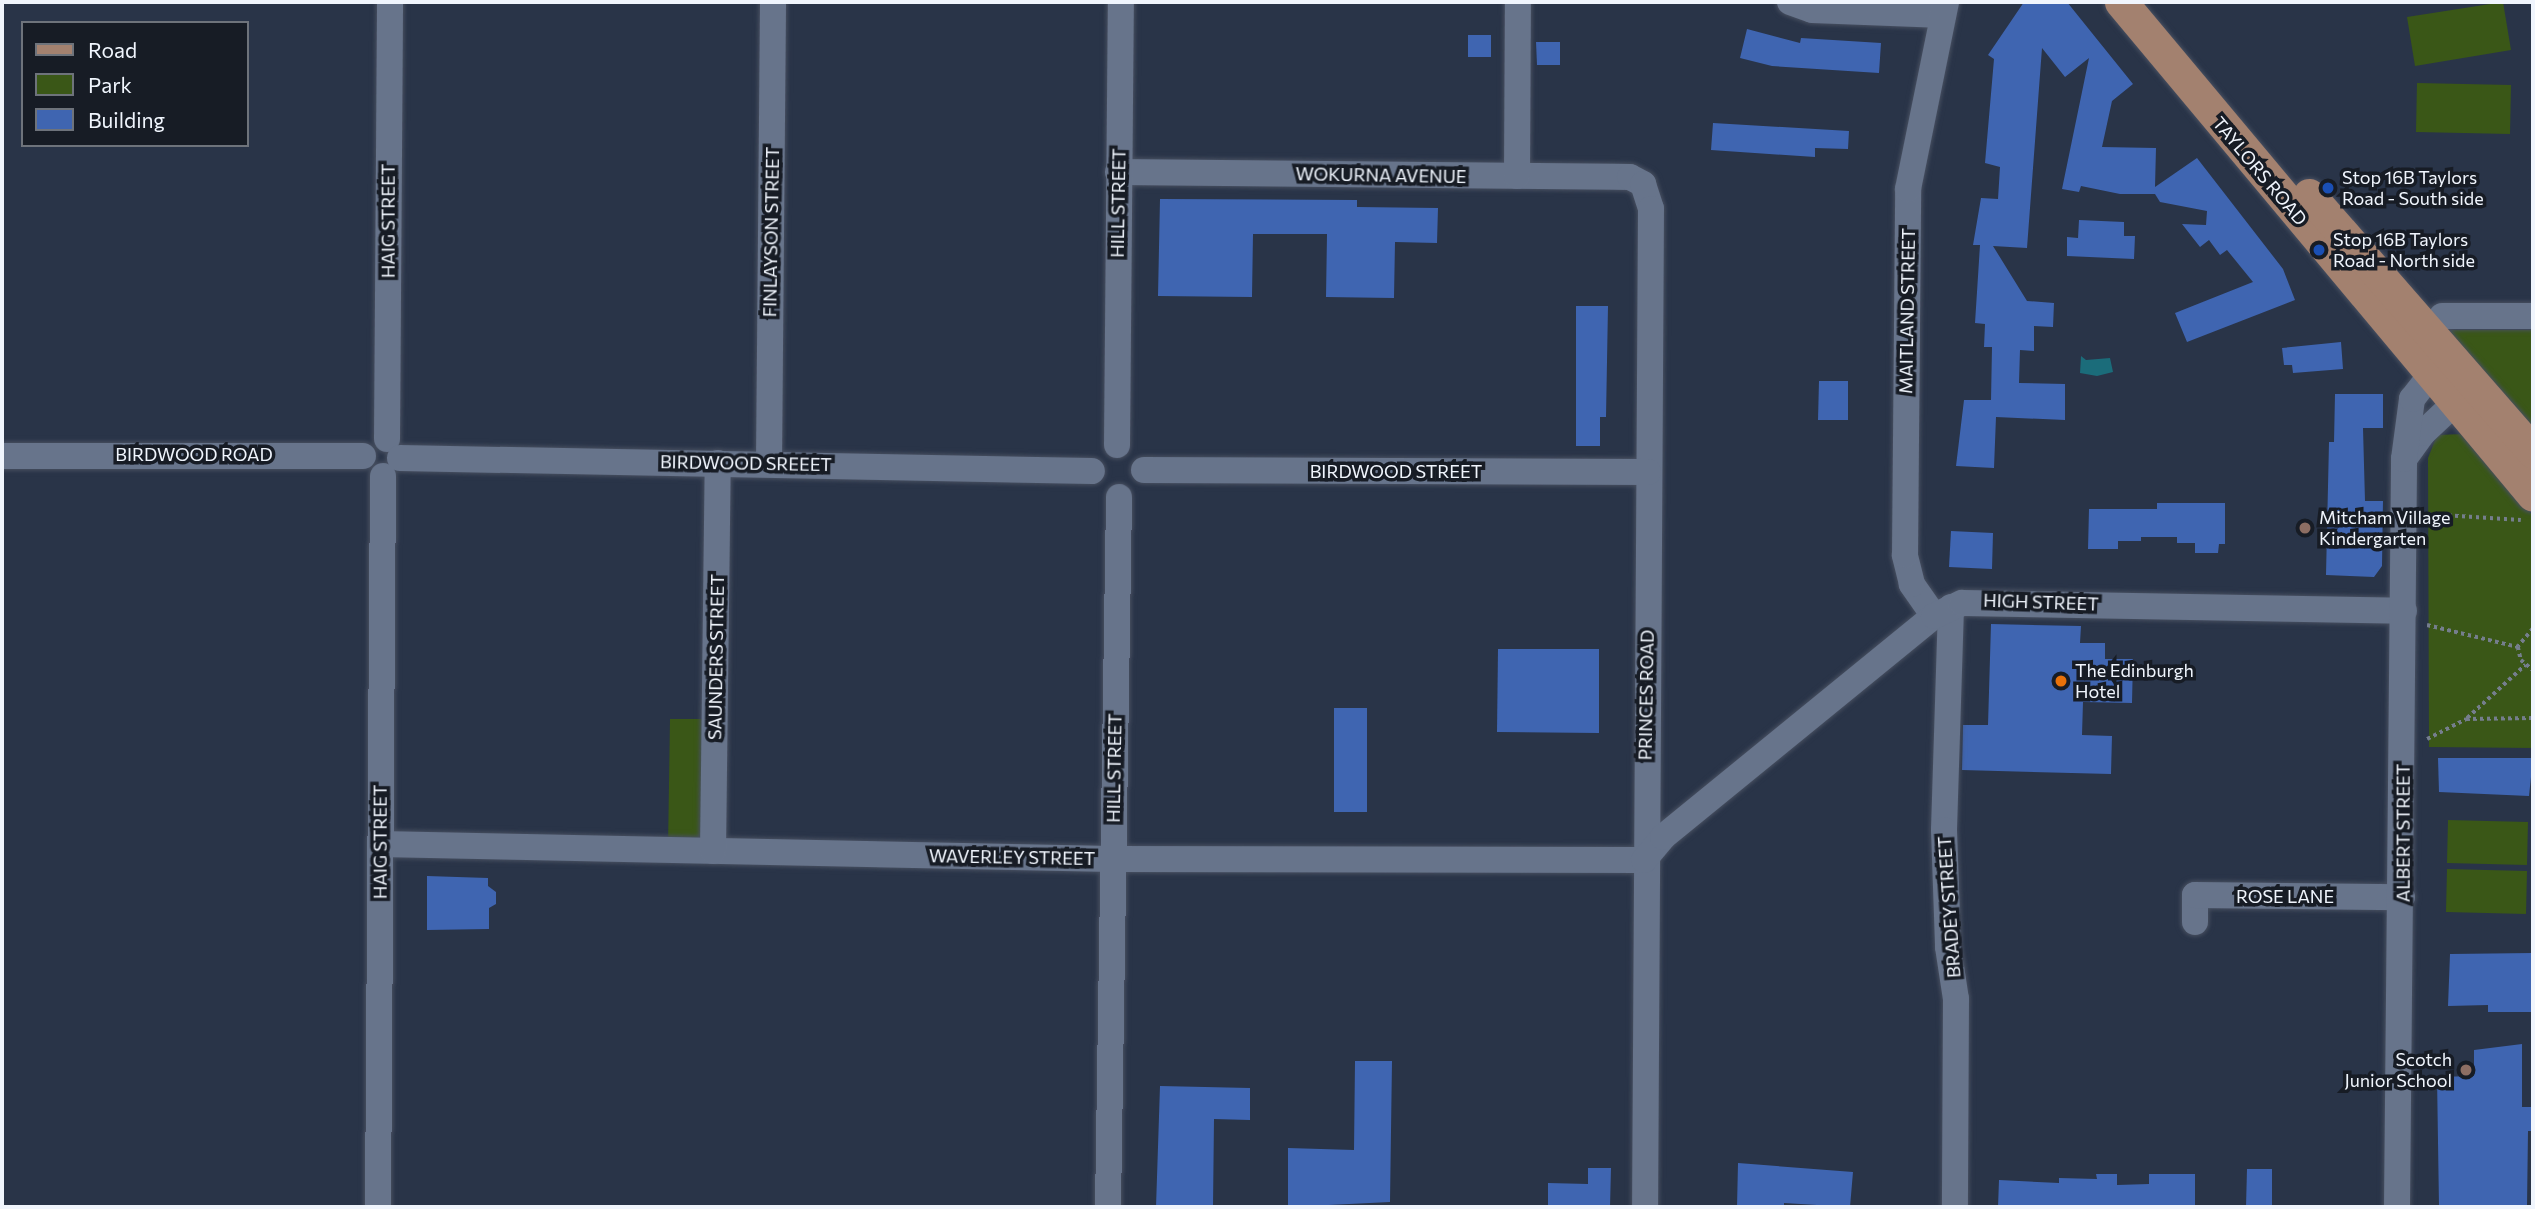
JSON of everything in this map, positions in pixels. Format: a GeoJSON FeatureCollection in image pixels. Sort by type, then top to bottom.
{"type":"FeatureCollection","features":[{"type":"Feature","properties":{"kind":"main road","name":"TAYLORS ROAD"},"geometry":{"type":"LineString","coordinates":[[2121,2],[2441,365]]}},
{"type":"Feature","properties":{"kind":"main road","name":"TAYLORS ROAD"},"geometry":{"type":"LineString","coordinates":[[2138,2],[2465,395]]}},
{"type":"Feature","properties":{"kind":"main road"},"geometry":{"type":"LineString","coordinates":[[2465,395],[2533,452]]}},
{"type":"Feature","properties":{"kind":"main road"},"geometry":{"type":"LineString","coordinates":[[2465,395],[2531,487]]}},
{"type":"Feature","properties":{"kind":"street","name":"HAIG STREET"},"geometry":{"type":"LineString","coordinates":[[378,1207],[380,844],[390,458],[390,2]]}},
{"type":"Feature","properties":{"kind":"street","name":"FINLAYSON STREET"},"geometry":{"type":"LineString","coordinates":[[769,463],[774,2]]}},
{"type":"Feature","properties":{"kind":"street","name":"HILL STREET"},"geometry":{"type":"LineString","coordinates":[[1116,445],[1121,2]]}},
{"type":"Feature","properties":{"kind":"street"},"geometry":{"type":"LineString","coordinates":[[1517,176],[1518,2]]}},
{"type":"Feature","properties":{"kind":"street"},"geometry":{"type":"LineString","coordinates":[[1790,2],[1812,10],[1944,9]]}},
{"type":"Feature","properties":{"kind":"street","name":"MAITLAND STREET"},"geometry":{"type":"LineString","coordinates":[[1942,612],[1912,584],[1905,555],[1909,189],[1944,9]]}},
{"type":"Feature","properties":{"kind":"street","name":"WOKURNA AVENUE"},"geometry":{"type":"LineString","coordinates":[[1118,172],[1630,177],[1643,184]]}},
{"type":"Feature","properties":{"kind":"street","name":"PRINCES ROAD"},"geometry":{"type":"LineString","coordinates":[[1643,184],[1651,209],[1644,860],[1644,1207]]}},
{"type":"Feature","properties":{"kind":"street"},"geometry":{"type":"LineString","coordinates":[[2442,316],[2533,316]]}},
{"type":"Feature","properties":{"kind":"street","name":"ALBERT STREET"},"geometry":{"type":"LineString","coordinates":[[2396,1207],[2402,897],[2404,459],[2412,399],[2441,365]]}},
{"type":"Feature","properties":{"kind":"street"},"geometry":{"type":"LineString","coordinates":[[2404,459],[2423,433],[2465,395]]}},
{"type":"Feature","properties":{"kind":"street"},"geometry":{"type":"LineString","coordinates":[[1116,445],[1131,449],[1144,470],[1140,484],[1119,497],[1104,493],[1092,471],[1103,451],[1116,445]]}},
{"type":"Feature","properties":{"kind":"street","name":"BIRDWOOD ROAD"},"geometry":{"type":"LineString","coordinates":[[9,452],[363,456],[369,471],[390,458]]}},
{"type":"Feature","properties":{"kind":"street","name":"BIRDWOOD SREEET"},"geometry":{"type":"LineString","coordinates":[[390,458],[1092,471]]}},
{"type":"Feature","properties":{"kind":"street","name":"SAUNDERS STREET"},"geometry":{"type":"LineString","coordinates":[[713,852],[718,463]]}},
{"type":"Feature","properties":{"kind":"street","name":"BIRDWOOD STREET"},"geometry":{"type":"LineString","coordinates":[[1144,470],[1648,472]]}},
{"type":"Feature","properties":{"kind":"street","name":"HILL STREET"},"geometry":{"type":"LineString","coordinates":[[1108,1207],[1119,497]]}},
{"type":"Feature","properties":{"kind":"street","name":"HIGH STREET"},"geometry":{"type":"LineString","coordinates":[[1644,860],[1663,837],[1942,612],[1975,600],[2404,611]]}},
{"type":"Feature","properties":{"kind":"street","name":"BRADEY STREET"},"geometry":{"type":"LineString","coordinates":[[1942,612],[1948,947],[1956,999],[1955,1207]]}},
{"type":"Feature","properties":{"kind":"street","name":"WAVERLEY STREET"},"geometry":{"type":"LineString","coordinates":[[380,844],[1112,859],[1644,860]]}},
{"type":"Feature","properties":{"kind":"street","name":"ROSE LANE"},"geometry":{"type":"LineString","coordinates":[[2194,922],[2195,895],[2402,897]]}},
{"type":"Feature","properties":{"kind":"path"},"geometry":{"type":"LineString","coordinates":[[2426,514],[2533,523]]}},
{"type":"Feature","properties":{"kind":"path"},"geometry":{"type":"LineString","coordinates":[[2427,625],[2518,647]]}},
{"type":"Feature","properties":{"kind":"path"},"geometry":{"type":"LineString","coordinates":[[2518,647],[2533,629]]}},
{"type":"Feature","properties":{"kind":"path"},"geometry":{"type":"LineString","coordinates":[[2518,647],[2525,665],[2533,670]]}},
{"type":"Feature","properties":{"kind":"path"},"geometry":{"type":"LineString","coordinates":[[2427,739],[2466,719],[2525,665]]}},
{"type":"Feature","properties":{"kind":"path"},"geometry":{"type":"LineString","coordinates":[[2466,719],[2533,718]]}},
{"type":"Feature","properties":{"kind":"green space"},"geometry":{"type":"Polygon","coordinates":[[[2503,2],[2511,50],[2415,66],[2407,17],[2503,2]]]}},
{"type":"Feature","properties":{"kind":"green space"},"geometry":{"type":"Polygon","coordinates":[[[2417,83],[2511,85],[2510,134],[2416,132],[2417,83]]]}},
{"type":"Feature","properties":{"kind":"green space"},"geometry":{"type":"Polygon","coordinates":[[[2448,330],[2533,330],[2533,432],[2448,330]]]}},
{"type":"Feature","properties":{"kind":"green space"},"geometry":{"type":"Polygon","coordinates":[[[2464,434],[2533,516],[2533,748],[2429,747],[2428,458],[2437,435],[2464,434]]]}},
{"type":"Feature","properties":{"kind":"green space"},"geometry":{"type":"Polygon","coordinates":[[[670,719],[712,719],[710,847],[668,847],[670,719]]]}},
{"type":"Feature","properties":{"kind":"green space"},"geometry":{"type":"Polygon","coordinates":[[[2448,820],[2528,822],[2527,865],[2447,863],[2448,820]]]}},
{"type":"Feature","properties":{"kind":"green space"},"geometry":{"type":"Polygon","coordinates":[[[2447,869],[2527,871],[2526,914],[2446,912],[2447,869]]]}},
{"type":"Feature","properties":{"kind":"shaded area"},"geometry":{"type":"Polygon","coordinates":[[[2081,356],[2086,360],[2110,358],[2113,372],[2097,376],[2080,373],[2081,356]]]}},
{"type":"Feature","properties":{"kind":"building"},"geometry":{"type":"Polygon","coordinates":[[[2024,2],[2067,2],[2133,84],[2112,101],[2102,147],[2156,148],[2155,187],[2197,158],[2283,269],[2295,300],[2187,342],[2175,313],[2253,282],[2227,250],[2220,255],[2209,240],[2200,247],[2182,224],[2206,225],[2207,211],[2160,202],[2155,194],[2120,194],[2081,186],[2079,192],[2062,189],[2089,58],[2065,77],[2042,48],[2027,248],[1993,246],[2027,301],[2054,303],[2053,327],[2034,326],[2034,351],[2020,350],[2019,383],[2065,384],[2065,420],[1996,417],[1994,468],[1956,466],[1964,400],[1991,400],[1992,347],[1984,347],[1985,324],[1975,323],[1980,245],[1973,245],[1981,198],[1998,199],[2000,167],[1985,163],[1994,59],[1988,55],[2024,2]]]}},
{"type":"Feature","properties":{"kind":"building"},"geometry":{"type":"Polygon","coordinates":[[[1747,29],[1800,43],[1801,38],[1881,43],[1879,73],[1772,66],[1740,58],[1747,29]]]}},
{"type":"Feature","properties":{"kind":"building"},"geometry":{"type":"Polygon","coordinates":[[[1468,35],[1491,35],[1491,57],[1468,57],[1468,35]]]}},
{"type":"Feature","properties":{"kind":"building"},"geometry":{"type":"Polygon","coordinates":[[[1536,42],[1560,42],[1560,65],[1537,65],[1536,42]]]}},
{"type":"Feature","properties":{"kind":"building"},"geometry":{"type":"Polygon","coordinates":[[[1713,123],[1849,131],[1848,149],[1815,148],[1815,157],[1711,150],[1713,123]]]}},
{"type":"Feature","properties":{"kind":"building"},"geometry":{"type":"Polygon","coordinates":[[[1160,199],[1357,200],[1357,207],[1438,208],[1437,243],[1395,242],[1394,298],[1326,297],[1327,234],[1253,234],[1252,297],[1158,296],[1160,199]]]}},
{"type":"Feature","properties":{"kind":"building"},"geometry":{"type":"Polygon","coordinates":[[[2079,220],[2124,222],[2124,236],[2135,236],[2134,259],[2067,256],[2067,237],[2078,238],[2079,220]]]}},
{"type":"Feature","properties":{"kind":"building"},"geometry":{"type":"Polygon","coordinates":[[[1576,306],[1608,306],[1606,417],[1600,417],[1600,446],[1576,446],[1576,306]]]}},
{"type":"Feature","properties":{"kind":"building"},"geometry":{"type":"Polygon","coordinates":[[[2341,342],[2343,369],[2293,373],[2292,365],[2284,365],[2282,348],[2341,342]]]}},
{"type":"Feature","properties":{"kind":"building"},"geometry":{"type":"Polygon","coordinates":[[[1819,381],[1848,381],[1848,420],[1818,420],[1819,381]]]}},
{"type":"Feature","properties":{"kind":"building"},"geometry":{"type":"Polygon","coordinates":[[[2335,394],[2383,394],[2383,428],[2363,428],[2365,501],[2383,501],[2382,566],[2374,577],[2326,575],[2329,442],[2334,442],[2335,394]]]}},
{"type":"Feature","properties":{"kind":"building"},"geometry":{"type":"Polygon","coordinates":[[[2157,503],[2225,503],[2225,544],[2219,544],[2218,553],[2195,553],[2195,543],[2177,543],[2177,537],[2141,537],[2141,541],[2118,541],[2118,549],[2088,549],[2089,509],[2157,509],[2157,503]]]}},
{"type":"Feature","properties":{"kind":"building"},"geometry":{"type":"Polygon","coordinates":[[[1951,531],[1993,533],[1992,569],[1949,567],[1951,531]]]}},
{"type":"Feature","properties":{"kind":"building","name":"The Edinburgh Hotel"},"geometry":{"type":"Polygon","coordinates":[[[1991,624],[2081,626],[2080,643],[2105,643],[2105,659],[2133,659],[2132,703],[2083,702],[2082,735],[2112,736],[2111,774],[1962,770],[1963,725],[1988,725],[1991,624]]]}},
{"type":"Feature","properties":{"kind":"building"},"geometry":{"type":"Polygon","coordinates":[[[1498,649],[1599,649],[1599,733],[1497,732],[1498,649]]]}},
{"type":"Feature","properties":{"kind":"building"},"geometry":{"type":"Polygon","coordinates":[[[1334,708],[1367,708],[1367,812],[1334,812],[1334,708]]]}},
{"type":"Feature","properties":{"kind":"building"},"geometry":{"type":"Polygon","coordinates":[[[2438,758],[2533,758],[2529,796],[2439,792],[2438,758]]]}},
{"type":"Feature","properties":{"kind":"building"},"geometry":{"type":"Polygon","coordinates":[[[427,876],[488,878],[488,886],[496,892],[496,904],[489,908],[489,929],[427,930],[427,876]]]}},
{"type":"Feature","properties":{"kind":"building"},"geometry":{"type":"Polygon","coordinates":[[[2533,953],[2533,1012],[2488,1012],[2488,1005],[2448,1006],[2450,954],[2533,953]]]}},
{"type":"Feature","properties":{"kind":"building"},"geometry":{"type":"Polygon","coordinates":[[[2522,1044],[2522,1107],[2533,1107],[2533,1131],[2528,1131],[2527,1207],[2439,1207],[2437,1077],[2474,1076],[2474,1050],[2522,1044]]]}},
{"type":"Feature","properties":{"kind":"building"},"geometry":{"type":"Polygon","coordinates":[[[1355,1061],[1392,1061],[1390,1202],[1288,1207],[1288,1148],[1354,1150],[1355,1061]]]}},
{"type":"Feature","properties":{"kind":"building"},"geometry":{"type":"Polygon","coordinates":[[[1160,1086],[1250,1088],[1250,1120],[1214,1119],[1213,1207],[1156,1207],[1160,1086]]]}},
{"type":"Feature","properties":{"kind":"building"},"geometry":{"type":"Polygon","coordinates":[[[1738,1163],[1853,1172],[1850,1207],[1784,1203],[1784,1207],[1737,1207],[1738,1163]]]}},
{"type":"Feature","properties":{"kind":"building"},"geometry":{"type":"Polygon","coordinates":[[[1588,1168],[1611,1168],[1610,1207],[1548,1207],[1548,1183],[1588,1184],[1588,1168]]]}},
{"type":"Feature","properties":{"kind":"building"},"geometry":{"type":"Polygon","coordinates":[[[2247,1169],[2272,1169],[2272,1207],[2246,1207],[2247,1169]]]}},
{"type":"Feature","properties":{"kind":"building"},"geometry":{"type":"Polygon","coordinates":[[[2096,1174],[2117,1174],[2117,1185],[2149,1184],[2149,1174],[2195,1174],[2195,1207],[1998,1207],[1999,1180],[2059,1183],[2059,1178],[2097,1179],[2096,1174]]]}},
{"type":"Feature","properties":{"kind":"place","name":"Stop 16B Taylors Road - South side"},"geometry":{"type":"Point","coordinates":[2328,188]}},
{"type":"Feature","properties":{"kind":"place","name":"Stop 16B Taylors Road - North side"},"geometry":{"type":"Point","coordinates":[2319,250]}},
{"type":"Feature","properties":{"kind":"place","name":"Mitcham Village Kindergarten"},"geometry":{"type":"Point","coordinates":[2305,528]}},
{"type":"Feature","properties":{"kind":"place","name":"The Edinburgh Hotel"},"geometry":{"type":"Point","coordinates":[2061,681]}},
{"type":"Feature","properties":{"kind":"place","name":"Scotch Junior School"},"geometry":{"type":"Point","coordinates":[2466,1070]}}]}
